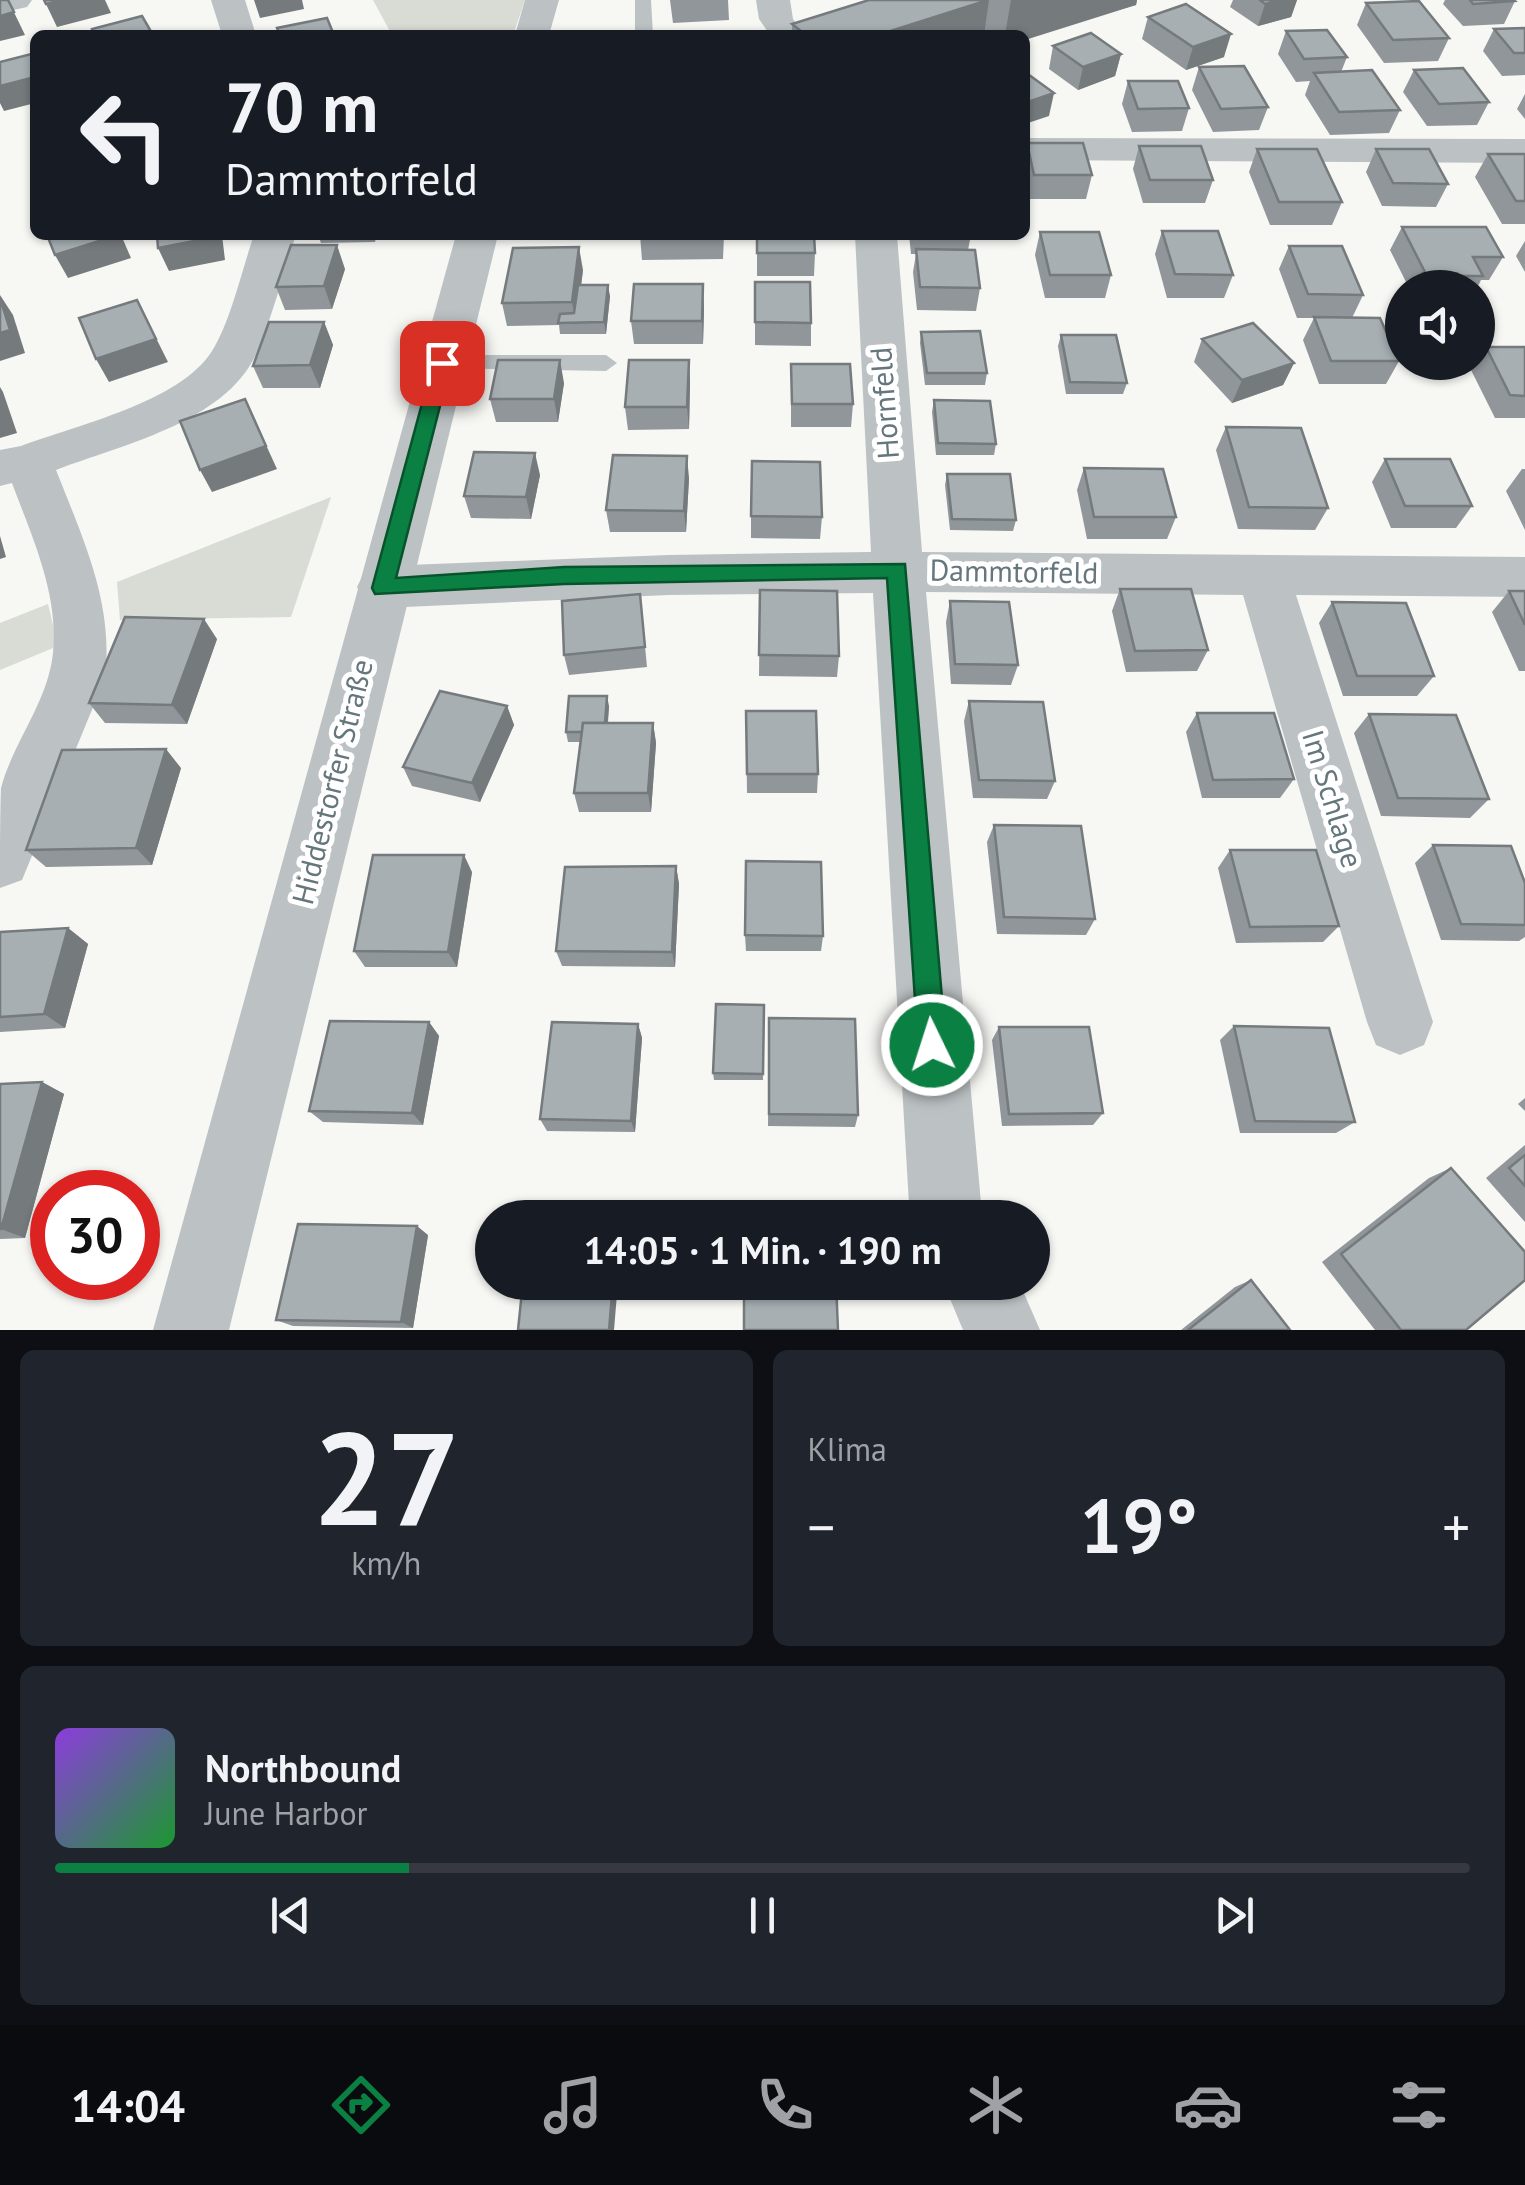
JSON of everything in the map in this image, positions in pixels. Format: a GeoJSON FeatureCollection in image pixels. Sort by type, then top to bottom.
{"type":"FeatureCollection","features":[{"type":"Feature","properties":{"kind":"street"},"geometry":{"type":"LineString","coordinates":[[0,4],[15,0]]}},
{"type":"Feature","properties":{"kind":"street"},"geometry":{"type":"LineString","coordinates":[[228,0],[238,30]]}},
{"type":"Feature","properties":{"kind":"street"},"geometry":{"type":"LineString","coordinates":[[533,30],[542,0]]}},
{"type":"Feature","properties":{"kind":"street"},"geometry":{"type":"LineString","coordinates":[[772,0],[776,19],[796,30]]}},
{"type":"Feature","properties":{"kind":"street"},"geometry":{"type":"LineString","coordinates":[[1030,149],[1525,151]]}},
{"type":"Feature","properties":{"kind":"street"},"geometry":{"type":"LineString","coordinates":[[0,860],[78,678],[84,648],[83,619],[15,465],[178,405],[211,383],[234,354],[273,240]]}},
{"type":"Feature","properties":{"kind":"street","name":"Hiddestorfer Straße"},"geometry":{"type":"LineString","coordinates":[[191,1330],[476,240]]}},
{"type":"Feature","properties":{"kind":"street","name":"Hornfeld"},"geometry":{"type":"LineString","coordinates":[[876,240],[945,1200]]}},
{"type":"Feature","properties":{"kind":"street","name":"Dammtorfeld"},"geometry":{"type":"LineString","coordinates":[[383,588],[564,576],[898,570],[1525,577]]}},
{"type":"Feature","properties":{"kind":"street","name":"Im Schlage"},"geometry":{"type":"LineString","coordinates":[[1264,576],[1400,1022]]}},
{"type":"Feature","properties":{"kind":"street"},"geometry":{"type":"LineString","coordinates":[[988,1300],[1002,1330]]}},
{"type":"Feature","properties":{"kind":"lane"},"geometry":{"type":"LineString","coordinates":[[642,0],[644,30]]}},
{"type":"Feature","properties":{"kind":"lane"},"geometry":{"type":"LineString","coordinates":[[442,363],[606,363]]}},
{"type":"Feature","properties":{"kind":"shaded area"},"geometry":{"type":"Polygon","coordinates":[[[373,0],[525,0],[515,30],[389,30],[373,0]]]}},
{"type":"Feature","properties":{"kind":"shaded area"},"geometry":{"type":"Polygon","coordinates":[[[331,497],[291,617],[120,620],[117,582],[331,497]]]}},
{"type":"Feature","properties":{"kind":"shaded area"},"geometry":{"type":"Polygon","coordinates":[[[48,604],[58,646],[0,670],[0,623],[48,604]]]}},
{"type":"Feature","properties":{"kind":"building"},"geometry":{"type":"Polygon","coordinates":[[[0,0],[8,0],[14,12],[0,16],[0,0]]]}},
{"type":"Feature","properties":{"kind":"building"},"geometry":{"type":"Polygon","coordinates":[[[869,0],[988,0],[894,30],[800,30],[792,24],[869,0]]]}},
{"type":"Feature","properties":{"kind":"building"},"geometry":{"type":"Polygon","coordinates":[[[1470,0],[1514,0],[1515,1],[1473,4],[1470,0]]]}},
{"type":"Feature","properties":{"kind":"building"},"geometry":{"type":"Polygon","coordinates":[[[1419,1],[1449,38],[1393,40],[1366,3],[1419,1]]]}},
{"type":"Feature","properties":{"kind":"building"},"geometry":{"type":"Polygon","coordinates":[[[1186,4],[1231,34],[1193,47],[1148,17],[1186,4]]]}},
{"type":"Feature","properties":{"kind":"building"},"geometry":{"type":"Polygon","coordinates":[[[142,16],[150,30],[92,30],[142,16]]]}},
{"type":"Feature","properties":{"kind":"building"},"geometry":{"type":"Polygon","coordinates":[[[327,18],[332,30],[278,30],[327,18]]]}},
{"type":"Feature","properties":{"kind":"building"},"geometry":{"type":"Polygon","coordinates":[[[1525,28],[1525,53],[1514,53],[1494,29],[1525,28]]]}},
{"type":"Feature","properties":{"kind":"building"},"geometry":{"type":"Polygon","coordinates":[[[1327,30],[1347,57],[1304,59],[1286,31],[1327,30]]]}},
{"type":"Feature","properties":{"kind":"building"},"geometry":{"type":"Polygon","coordinates":[[[1091,33],[1121,54],[1083,67],[1053,46],[1091,33]]]}},
{"type":"Feature","properties":{"kind":"building"},"geometry":{"type":"Polygon","coordinates":[[[30,54],[30,78],[0,86],[0,62],[30,54]]]}},
{"type":"Feature","properties":{"kind":"building"},"geometry":{"type":"Polygon","coordinates":[[[1244,66],[1268,107],[1221,109],[1199,67],[1244,66]]]}},
{"type":"Feature","properties":{"kind":"building"},"geometry":{"type":"Polygon","coordinates":[[[1463,68],[1489,102],[1439,104],[1414,70],[1463,68]]]}},
{"type":"Feature","properties":{"kind":"building"},"geometry":{"type":"Polygon","coordinates":[[[1372,70],[1400,110],[1339,112],[1314,73],[1372,70]]]}},
{"type":"Feature","properties":{"kind":"building"},"geometry":{"type":"Polygon","coordinates":[[[1030,76],[1054,93],[1030,101],[1030,76]]]}},
{"type":"Feature","properties":{"kind":"building"},"geometry":{"type":"Polygon","coordinates":[[[1128,81],[1178,81],[1189,108],[1138,109],[1128,81]]]}},
{"type":"Feature","properties":{"kind":"building"},"geometry":{"type":"Polygon","coordinates":[[[1030,143],[1083,143],[1092,175],[1034,175],[1030,143]]]}},
{"type":"Feature","properties":{"kind":"building"},"geometry":{"type":"Polygon","coordinates":[[[1139,146],[1201,146],[1213,180],[1150,180],[1139,146]]]}},
{"type":"Feature","properties":{"kind":"building"},"geometry":{"type":"Polygon","coordinates":[[[1257,149],[1317,149],[1342,202],[1279,202],[1257,149]]]}},
{"type":"Feature","properties":{"kind":"building"},"geometry":{"type":"Polygon","coordinates":[[[1376,149],[1429,149],[1448,184],[1393,183],[1376,149]]]}},
{"type":"Feature","properties":{"kind":"building"},"geometry":{"type":"Polygon","coordinates":[[[1488,154],[1525,154],[1525,201],[1516,201],[1488,154]]]}},
{"type":"Feature","properties":{"kind":"building"},"geometry":{"type":"Polygon","coordinates":[[[1402,227],[1486,227],[1503,257],[1473,257],[1480,270],[1424,270],[1402,227]]]}},
{"type":"Feature","properties":{"kind":"building"},"geometry":{"type":"Polygon","coordinates":[[[1162,231],[1218,231],[1233,275],[1175,274],[1162,231]]]}},
{"type":"Feature","properties":{"kind":"building"},"geometry":{"type":"Polygon","coordinates":[[[1040,232],[1099,232],[1111,275],[1050,275],[1040,232]]]}},
{"type":"Feature","properties":{"kind":"building"},"geometry":{"type":"Polygon","coordinates":[[[49,240],[102,240],[55,255],[49,240]]]}},
{"type":"Feature","properties":{"kind":"building"},"geometry":{"type":"Polygon","coordinates":[[[157,240],[199,240],[158,248],[157,240]]]}},
{"type":"Feature","properties":{"kind":"building"},"geometry":{"type":"Polygon","coordinates":[[[757,240],[814,240],[815,253],[757,253],[757,240]]]}},
{"type":"Feature","properties":{"kind":"building"},"geometry":{"type":"Polygon","coordinates":[[[291,245],[337,245],[324,286],[276,287],[291,245]]]}},
{"type":"Feature","properties":{"kind":"building"},"geometry":{"type":"Polygon","coordinates":[[[1289,246],[1342,246],[1363,295],[1308,294],[1289,246]]]}},
{"type":"Feature","properties":{"kind":"building"},"geometry":{"type":"Polygon","coordinates":[[[579,247],[572,302],[502,303],[513,248],[579,247]]]}},
{"type":"Feature","properties":{"kind":"building"},"geometry":{"type":"Polygon","coordinates":[[[916,249],[975,250],[980,288],[920,287],[916,249]]]}},
{"type":"Feature","properties":{"kind":"building"},"geometry":{"type":"Polygon","coordinates":[[[755,282],[810,282],[811,323],[755,322],[755,282]]]}},
{"type":"Feature","properties":{"kind":"building"},"geometry":{"type":"Polygon","coordinates":[[[634,284],[703,284],[702,321],[631,321],[634,284]]]}},
{"type":"Feature","properties":{"kind":"building"},"geometry":{"type":"Polygon","coordinates":[[[578,285],[608,285],[604,322],[558,323],[560,314],[574,313],[578,285]]]}},
{"type":"Feature","properties":{"kind":"building"},"geometry":{"type":"Polygon","coordinates":[[[0,298],[10,330],[0,333],[0,298]]]}},
{"type":"Feature","properties":{"kind":"building"},"geometry":{"type":"Polygon","coordinates":[[[137,300],[156,339],[96,359],[79,318],[137,300]]]}},
{"type":"Feature","properties":{"kind":"building"},"geometry":{"type":"Polygon","coordinates":[[[1314,317],[1380,318],[1385,329],[1385,361],[1331,361],[1314,317]]]}},
{"type":"Feature","properties":{"kind":"building"},"geometry":{"type":"Polygon","coordinates":[[[269,322],[324,322],[310,365],[253,366],[269,322]]]}},
{"type":"Feature","properties":{"kind":"building"},"geometry":{"type":"Polygon","coordinates":[[[1253,323],[1294,363],[1242,380],[1202,339],[1253,323]]]}},
{"type":"Feature","properties":{"kind":"building"},"geometry":{"type":"Polygon","coordinates":[[[980,331],[987,373],[927,373],[921,332],[980,331]]]}},
{"type":"Feature","properties":{"kind":"building"},"geometry":{"type":"Polygon","coordinates":[[[1061,335],[1116,335],[1127,383],[1070,382],[1061,335]]]}},
{"type":"Feature","properties":{"kind":"building"},"geometry":{"type":"Polygon","coordinates":[[[1495,347],[1525,347],[1525,396],[1510,395],[1495,365],[1495,347]]]}},
{"type":"Feature","properties":{"kind":"building"},"geometry":{"type":"Polygon","coordinates":[[[498,360],[560,360],[554,399],[490,399],[498,360]]]}},
{"type":"Feature","properties":{"kind":"building"},"geometry":{"type":"Polygon","coordinates":[[[629,360],[689,360],[687,407],[625,407],[629,360]]]}},
{"type":"Feature","properties":{"kind":"building"},"geometry":{"type":"Polygon","coordinates":[[[791,364],[850,364],[853,404],[792,404],[791,364]]]}},
{"type":"Feature","properties":{"kind":"building"},"geometry":{"type":"Polygon","coordinates":[[[245,399],[266,446],[200,470],[180,421],[245,399]]]}},
{"type":"Feature","properties":{"kind":"building"},"geometry":{"type":"Polygon","coordinates":[[[934,400],[990,401],[996,444],[938,443],[934,400]]]}},
{"type":"Feature","properties":{"kind":"building"},"geometry":{"type":"Polygon","coordinates":[[[1226,427],[1301,428],[1328,508],[1249,507],[1226,427]]]}},
{"type":"Feature","properties":{"kind":"building"},"geometry":{"type":"Polygon","coordinates":[[[474,452],[535,453],[526,497],[464,496],[474,452]]]}},
{"type":"Feature","properties":{"kind":"building"},"geometry":{"type":"Polygon","coordinates":[[[613,455],[687,456],[684,511],[606,510],[613,455]]]}},
{"type":"Feature","properties":{"kind":"building"},"geometry":{"type":"Polygon","coordinates":[[[1385,459],[1450,459],[1472,506],[1405,506],[1385,459]]]}},
{"type":"Feature","properties":{"kind":"building"},"geometry":{"type":"Polygon","coordinates":[[[752,461],[820,462],[822,517],[751,516],[752,461]]]}},
{"type":"Feature","properties":{"kind":"building"},"geometry":{"type":"Polygon","coordinates":[[[1084,468],[1163,469],[1176,517],[1094,517],[1084,468]]]}},
{"type":"Feature","properties":{"kind":"building"},"geometry":{"type":"Polygon","coordinates":[[[947,474],[1010,474],[1016,520],[952,519],[947,474]]]}},
{"type":"Feature","properties":{"kind":"building"},"geometry":{"type":"Polygon","coordinates":[[[1120,589],[1191,589],[1208,650],[1135,651],[1120,589]]]}},
{"type":"Feature","properties":{"kind":"building"},"geometry":{"type":"Polygon","coordinates":[[[760,590],[837,591],[839,656],[759,655],[760,590]]]}},
{"type":"Feature","properties":{"kind":"building"},"geometry":{"type":"Polygon","coordinates":[[[1509,591],[1525,591],[1525,625],[1509,591]]]}},
{"type":"Feature","properties":{"kind":"building"},"geometry":{"type":"Polygon","coordinates":[[[640,594],[645,647],[564,655],[562,601],[640,594]]]}},
{"type":"Feature","properties":{"kind":"building"},"geometry":{"type":"Polygon","coordinates":[[[950,601],[1009,602],[1018,665],[955,664],[950,601]]]}},
{"type":"Feature","properties":{"kind":"building"},"geometry":{"type":"Polygon","coordinates":[[[1332,602],[1406,603],[1434,676],[1357,676],[1332,602]]]}},
{"type":"Feature","properties":{"kind":"building"},"geometry":{"type":"Polygon","coordinates":[[[125,617],[204,619],[172,705],[89,703],[125,617]]]}},
{"type":"Feature","properties":{"kind":"building"},"geometry":{"type":"Polygon","coordinates":[[[440,691],[507,706],[472,783],[403,767],[440,691]]]}},
{"type":"Feature","properties":{"kind":"building"},"geometry":{"type":"Polygon","coordinates":[[[569,696],[607,696],[605,723],[583,723],[582,732],[566,732],[569,696]]]}},
{"type":"Feature","properties":{"kind":"building"},"geometry":{"type":"Polygon","coordinates":[[[969,701],[1043,702],[1055,781],[979,780],[969,701]]]}},
{"type":"Feature","properties":{"kind":"building"},"geometry":{"type":"Polygon","coordinates":[[[746,711],[816,711],[818,774],[747,774],[746,711]]]}},
{"type":"Feature","properties":{"kind":"building"},"geometry":{"type":"Polygon","coordinates":[[[1197,713],[1274,713],[1294,779],[1213,780],[1197,713]]]}},
{"type":"Feature","properties":{"kind":"building"},"geometry":{"type":"Polygon","coordinates":[[[1369,714],[1456,715],[1489,799],[1398,798],[1369,714]]]}},
{"type":"Feature","properties":{"kind":"building"},"geometry":{"type":"Polygon","coordinates":[[[583,723],[653,723],[648,793],[574,793],[583,723]]]}},
{"type":"Feature","properties":{"kind":"building"},"geometry":{"type":"Polygon","coordinates":[[[166,749],[136,848],[26,850],[62,750],[166,749]]]}},
{"type":"Feature","properties":{"kind":"building"},"geometry":{"type":"Polygon","coordinates":[[[994,825],[1081,826],[1095,919],[1004,917],[994,825]]]}},
{"type":"Feature","properties":{"kind":"building"},"geometry":{"type":"Polygon","coordinates":[[[1433,845],[1511,846],[1525,883],[1525,925],[1461,924],[1433,845]]]}},
{"type":"Feature","properties":{"kind":"building"},"geometry":{"type":"Polygon","coordinates":[[[1230,850],[1316,850],[1339,926],[1250,927],[1230,850]]]}},
{"type":"Feature","properties":{"kind":"building"},"geometry":{"type":"Polygon","coordinates":[[[373,855],[464,855],[448,952],[354,951],[373,855]]]}},
{"type":"Feature","properties":{"kind":"building"},"geometry":{"type":"Polygon","coordinates":[[[746,861],[821,862],[823,936],[745,935],[746,861]]]}},
{"type":"Feature","properties":{"kind":"building"},"geometry":{"type":"Polygon","coordinates":[[[676,866],[672,952],[556,951],[565,867],[676,866]]]}},
{"type":"Feature","properties":{"kind":"building"},"geometry":{"type":"Polygon","coordinates":[[[68,928],[44,1014],[0,1017],[0,932],[68,928]]]}},
{"type":"Feature","properties":{"kind":"building"},"geometry":{"type":"Polygon","coordinates":[[[716,1004],[764,1005],[763,1074],[713,1073],[716,1004]]]}},
{"type":"Feature","properties":{"kind":"building"},"geometry":{"type":"Polygon","coordinates":[[[769,1018],[855,1019],[858,1115],[769,1114],[769,1018]]]}},
{"type":"Feature","properties":{"kind":"building"},"geometry":{"type":"Polygon","coordinates":[[[330,1021],[429,1022],[412,1113],[309,1111],[330,1021]]]}},
{"type":"Feature","properties":{"kind":"building"},"geometry":{"type":"Polygon","coordinates":[[[552,1022],[638,1024],[631,1121],[540,1119],[552,1022]]]}},
{"type":"Feature","properties":{"kind":"building"},"geometry":{"type":"Polygon","coordinates":[[[1234,1026],[1329,1028],[1355,1122],[1255,1121],[1234,1026]]]}},
{"type":"Feature","properties":{"kind":"building"},"geometry":{"type":"Polygon","coordinates":[[[999,1027],[1089,1027],[1103,1113],[1009,1114],[999,1027]]]}},
{"type":"Feature","properties":{"kind":"building"},"geometry":{"type":"Polygon","coordinates":[[[42,1082],[1,1229],[0,1229],[0,1084],[42,1082]]]}},
{"type":"Feature","properties":{"kind":"building"},"geometry":{"type":"Polygon","coordinates":[[[1525,1155],[1525,1186],[1509,1168],[1525,1155]]]}},
{"type":"Feature","properties":{"kind":"building"},"geometry":{"type":"Polygon","coordinates":[[[1451,1168],[1525,1252],[1525,1280],[1466,1330],[1401,1330],[1341,1254],[1451,1168]]]}},
{"type":"Feature","properties":{"kind":"building"},"geometry":{"type":"Polygon","coordinates":[[[298,1224],[417,1226],[401,1322],[276,1320],[298,1224]]]}},
{"type":"Feature","properties":{"kind":"building"},"geometry":{"type":"Polygon","coordinates":[[[1251,1280],[1290,1330],[1188,1330],[1251,1280]]]}},
{"type":"Feature","properties":{"kind":"building"},"geometry":{"type":"Polygon","coordinates":[[[521,1300],[612,1300],[609,1330],[518,1330],[521,1300]]]}},
{"type":"Feature","properties":{"kind":"building"},"geometry":{"type":"Polygon","coordinates":[[[744,1300],[837,1300],[838,1330],[744,1330],[744,1300]]]}},
{"type":"Feature","properties":{"kind":"route"},"geometry":{"type":"LineString","coordinates":[[442,363],[383,588],[564,576],[898,570],[932,1045]]}}]}
